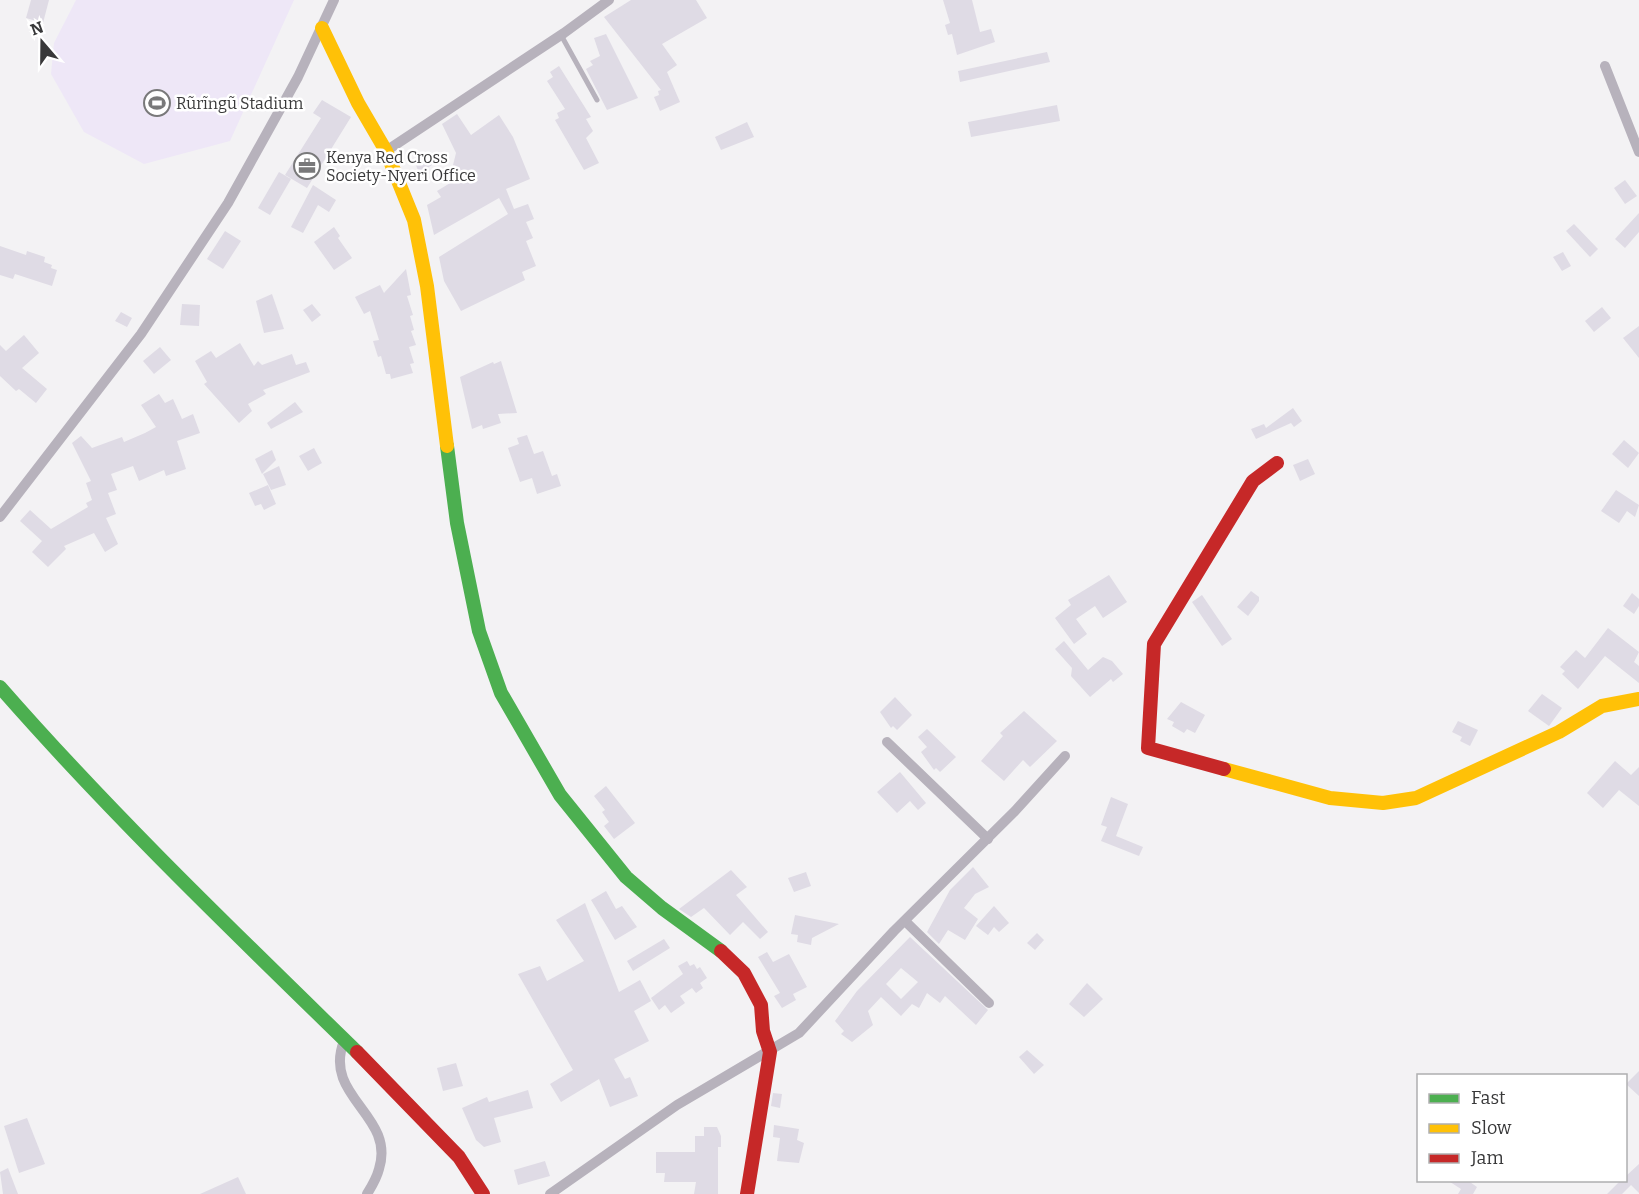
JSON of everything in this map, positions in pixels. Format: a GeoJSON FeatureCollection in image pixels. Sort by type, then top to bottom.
{"type":"FeatureCollection","features":[{"type":"Feature","properties":{"kind":"street"},"geometry":{"type":"LineString","coordinates":[[0,517],[141,334],[228,203],[298,77],[334,0]]}},
{"type":"Feature","properties":{"kind":"street"},"geometry":{"type":"LineString","coordinates":[[386,151],[561,35],[609,0]]}},
{"type":"Feature","properties":{"kind":"street"},"geometry":{"type":"LineString","coordinates":[[322,28],[358,103],[386,151],[410,205],[427,286],[458,531],[479,631],[501,693],[560,795],[626,877],[662,908],[725,954],[744,973],[761,1005],[763,1031],[770,1052],[747,1194]]}},
{"type":"Feature","properties":{"kind":"street"},"geometry":{"type":"LineString","coordinates":[[1605,66],[1639,152]]}},
{"type":"Feature","properties":{"kind":"street"},"geometry":{"type":"LineString","coordinates":[[1277,463],[1253,481],[1154,644],[1148,748],[1330,798],[1383,803],[1416,798],[1455,782],[1559,732],[1602,706],[1639,699]]}},
{"type":"Feature","properties":{"kind":"street"},"geometry":{"type":"LineString","coordinates":[[0,687],[50,744],[399,1094],[459,1157],[483,1194]]}},
{"type":"Feature","properties":{"kind":"street"},"geometry":{"type":"LineString","coordinates":[[887,742],[988,839]]}},
{"type":"Feature","properties":{"kind":"street"},"geometry":{"type":"LineString","coordinates":[[550,1194],[677,1105],[799,1033],[904,921],[988,839],[1065,756]]}},
{"type":"Feature","properties":{"kind":"street"},"geometry":{"type":"LineString","coordinates":[[904,921],[989,1003]]}},
{"type":"Feature","properties":{"kind":"street"},"geometry":{"type":"LineString","coordinates":[[344,1041],[338,1057],[340,1077],[375,1126],[381,1143],[380,1167],[368,1194]]}},
{"type":"Feature","properties":{"kind":"lane"},"geometry":{"type":"LineString","coordinates":[[561,35],[597,100]]}},
{"type":"Feature","properties":{"kind":"shaded area","name":"Rũrĩngũ Stadium"},"geometry":{"type":"Polygon","coordinates":[[[76,0],[294,0],[230,141],[144,164],[84,132],[51,74],[54,43],[76,0]]]}},
{"type":"Feature","properties":{"kind":"building"},"geometry":{"type":"Polygon","coordinates":[[[31,0],[49,0],[43,23],[26,18],[31,0]]]}},
{"type":"Feature","properties":{"kind":"building"},"geometry":{"type":"Polygon","coordinates":[[[631,0],[696,0],[707,18],[662,44],[677,65],[667,72],[680,102],[660,111],[654,97],[659,95],[658,91],[661,90],[604,17],[631,0]]]}},
{"type":"Feature","properties":{"kind":"building"},"geometry":{"type":"Polygon","coordinates":[[[943,0],[972,0],[980,32],[991,29],[995,42],[957,55],[952,34],[948,35],[945,25],[950,23],[943,0]]]}},
{"type":"Feature","properties":{"kind":"building"},"geometry":{"type":"Polygon","coordinates":[[[606,34],[638,98],[607,110],[586,69],[593,65],[590,61],[600,56],[594,38],[606,34]]]}},
{"type":"Feature","properties":{"kind":"building"},"geometry":{"type":"Polygon","coordinates":[[[1047,52],[1050,62],[960,82],[958,71],[1047,52]]]}},
{"type":"Feature","properties":{"kind":"building"},"geometry":{"type":"Polygon","coordinates":[[[559,66],[591,117],[586,119],[593,131],[586,138],[599,163],[584,170],[555,120],[559,118],[557,113],[565,109],[547,81],[553,77],[550,72],[559,66]]]}},
{"type":"Feature","properties":{"kind":"building"},"geometry":{"type":"Polygon","coordinates":[[[322,100],[351,117],[307,188],[285,175],[321,118],[313,113],[322,100]]]}},
{"type":"Feature","properties":{"kind":"building"},"geometry":{"type":"Polygon","coordinates":[[[1057,105],[1060,121],[971,137],[968,122],[1057,105]]]}},
{"type":"Feature","properties":{"kind":"building"},"geometry":{"type":"Polygon","coordinates":[[[457,114],[471,135],[499,115],[513,137],[530,179],[506,189],[514,209],[528,204],[534,219],[526,222],[533,238],[526,241],[536,266],[522,272],[525,280],[461,311],[444,281],[439,257],[508,214],[499,198],[434,235],[427,205],[441,197],[437,191],[460,177],[453,165],[456,153],[442,124],[457,114]]]}},
{"type":"Feature","properties":{"kind":"building"},"geometry":{"type":"Polygon","coordinates":[[[747,122],[754,137],[721,150],[715,137],[747,122]]]}},
{"type":"Feature","properties":{"kind":"building"},"geometry":{"type":"Polygon","coordinates":[[[428,155],[432,165],[419,173],[414,160],[428,155]]]}},
{"type":"Feature","properties":{"kind":"building"},"geometry":{"type":"Polygon","coordinates":[[[279,172],[291,179],[270,215],[258,208],[279,172]]]}},
{"type":"Feature","properties":{"kind":"building"},"geometry":{"type":"Polygon","coordinates":[[[1625,180],[1637,196],[1625,204],[1614,188],[1625,180]]]}},
{"type":"Feature","properties":{"kind":"building"},"geometry":{"type":"Polygon","coordinates":[[[313,185],[336,200],[329,212],[318,205],[303,233],[291,227],[313,185]]]}},
{"type":"Feature","properties":{"kind":"building"},"geometry":{"type":"Polygon","coordinates":[[[1639,213],[1639,232],[1625,248],[1615,239],[1639,213]]]}},
{"type":"Feature","properties":{"kind":"building"},"geometry":{"type":"Polygon","coordinates":[[[1574,224],[1598,249],[1590,257],[1566,231],[1574,224]]]}},
{"type":"Feature","properties":{"kind":"building"},"geometry":{"type":"Polygon","coordinates":[[[334,227],[340,236],[338,238],[352,258],[334,270],[314,242],[334,227]]]}},
{"type":"Feature","properties":{"kind":"building"},"geometry":{"type":"Polygon","coordinates":[[[225,231],[241,241],[223,269],[207,259],[225,231]]]}},
{"type":"Feature","properties":{"kind":"building"},"geometry":{"type":"Polygon","coordinates":[[[0,246],[26,255],[27,251],[45,257],[44,262],[57,270],[52,286],[15,274],[13,279],[0,275],[0,246]]]}},
{"type":"Feature","properties":{"kind":"building"},"geometry":{"type":"Polygon","coordinates":[[[1563,252],[1571,266],[1562,271],[1553,257],[1563,252]]]}},
{"type":"Feature","properties":{"kind":"building"},"geometry":{"type":"Polygon","coordinates":[[[406,269],[411,295],[407,296],[413,315],[410,316],[414,330],[411,331],[416,345],[409,347],[414,363],[410,364],[413,373],[391,379],[390,374],[386,374],[381,356],[378,357],[373,341],[379,340],[370,311],[364,314],[355,297],[380,285],[384,293],[406,269]]]}},
{"type":"Feature","properties":{"kind":"building"},"geometry":{"type":"Polygon","coordinates":[[[272,294],[284,329],[264,333],[256,301],[272,294]]]}},
{"type":"Feature","properties":{"kind":"building"},"geometry":{"type":"Polygon","coordinates":[[[182,304],[200,305],[199,326],[180,325],[182,304]]]}},
{"type":"Feature","properties":{"kind":"building"},"geometry":{"type":"Polygon","coordinates":[[[312,304],[321,315],[312,322],[303,310],[312,304]]]}},
{"type":"Feature","properties":{"kind":"building"},"geometry":{"type":"Polygon","coordinates":[[[1602,307],[1611,318],[1594,332],[1585,321],[1602,307]]]}},
{"type":"Feature","properties":{"kind":"building"},"geometry":{"type":"Polygon","coordinates":[[[121,312],[132,318],[127,327],[115,321],[121,312]]]}},
{"type":"Feature","properties":{"kind":"building"},"geometry":{"type":"Polygon","coordinates":[[[1639,326],[1639,358],[1623,338],[1639,326]]]}},
{"type":"Feature","properties":{"kind":"building"},"geometry":{"type":"Polygon","coordinates":[[[24,335],[39,353],[22,368],[47,389],[36,403],[19,389],[16,391],[0,376],[0,345],[6,351],[24,335]]]}},
{"type":"Feature","properties":{"kind":"building"},"geometry":{"type":"Polygon","coordinates":[[[240,343],[254,366],[258,361],[262,365],[292,354],[296,365],[306,362],[310,372],[263,390],[266,394],[248,404],[252,411],[239,423],[204,384],[207,382],[195,361],[211,351],[216,358],[240,343]]]}},
{"type":"Feature","properties":{"kind":"building"},"geometry":{"type":"Polygon","coordinates":[[[160,347],[171,360],[154,374],[143,361],[160,347]]]}},
{"type":"Feature","properties":{"kind":"building"},"geometry":{"type":"Polygon","coordinates":[[[501,361],[517,413],[498,414],[501,423],[483,429],[482,425],[472,429],[460,377],[493,362],[494,364],[501,361]]]}},
{"type":"Feature","properties":{"kind":"building"},"geometry":{"type":"Polygon","coordinates":[[[159,394],[165,403],[173,399],[182,419],[193,414],[200,433],[177,441],[186,469],[166,476],[164,470],[139,481],[133,466],[111,474],[117,490],[108,493],[116,514],[106,518],[118,544],[105,552],[94,533],[64,546],[66,549],[48,567],[32,552],[42,541],[20,521],[30,510],[51,529],[88,507],[86,503],[92,500],[86,483],[91,481],[72,443],[81,436],[92,448],[122,437],[124,442],[156,427],[141,405],[159,394]]]}},
{"type":"Feature","properties":{"kind":"building"},"geometry":{"type":"Polygon","coordinates":[[[295,402],[303,412],[271,429],[267,423],[295,402]]]}},
{"type":"Feature","properties":{"kind":"building"},"geometry":{"type":"Polygon","coordinates":[[[1293,408],[1302,421],[1294,427],[1291,423],[1256,439],[1251,429],[1264,424],[1266,428],[1293,408]]]}},
{"type":"Feature","properties":{"kind":"building"},"geometry":{"type":"Polygon","coordinates":[[[527,435],[534,454],[543,451],[552,476],[557,474],[561,486],[537,494],[532,478],[520,482],[508,448],[519,444],[517,438],[527,435]]]}},
{"type":"Feature","properties":{"kind":"building"},"geometry":{"type":"Polygon","coordinates":[[[1624,440],[1639,453],[1628,468],[1612,454],[1624,440]]]}},
{"type":"Feature","properties":{"kind":"building"},"geometry":{"type":"Polygon","coordinates":[[[314,448],[322,463],[308,471],[299,456],[314,448]]]}},
{"type":"Feature","properties":{"kind":"building"},"geometry":{"type":"Polygon","coordinates":[[[272,450],[276,460],[262,474],[255,459],[272,450]]]}},
{"type":"Feature","properties":{"kind":"building"},"geometry":{"type":"Polygon","coordinates":[[[1308,459],[1315,474],[1300,481],[1293,465],[1308,459]]]}},
{"type":"Feature","properties":{"kind":"building"},"geometry":{"type":"Polygon","coordinates":[[[279,466],[286,485],[271,490],[263,474],[279,466]]]}},
{"type":"Feature","properties":{"kind":"building"},"geometry":{"type":"Polygon","coordinates":[[[268,485],[276,504],[264,510],[261,504],[255,506],[249,493],[268,485]]]}},
{"type":"Feature","properties":{"kind":"building"},"geometry":{"type":"Polygon","coordinates":[[[1616,490],[1639,505],[1635,517],[1627,511],[1619,523],[1601,511],[1616,490]]]}},
{"type":"Feature","properties":{"kind":"building"},"geometry":{"type":"Polygon","coordinates":[[[1109,575],[1127,602],[1103,618],[1095,606],[1076,619],[1087,634],[1074,644],[1055,618],[1071,605],[1068,600],[1109,575]]]}},
{"type":"Feature","properties":{"kind":"building"},"geometry":{"type":"Polygon","coordinates":[[[1251,591],[1259,597],[1259,601],[1248,616],[1237,607],[1251,591]]]}},
{"type":"Feature","properties":{"kind":"building"},"geometry":{"type":"Polygon","coordinates":[[[1632,593],[1639,599],[1639,606],[1634,614],[1623,606],[1632,593]]]}},
{"type":"Feature","properties":{"kind":"building"},"geometry":{"type":"Polygon","coordinates":[[[1202,595],[1232,639],[1222,646],[1192,602],[1202,595]]]}},
{"type":"Feature","properties":{"kind":"building"},"geometry":{"type":"Polygon","coordinates":[[[1608,628],[1639,652],[1634,662],[1639,666],[1639,683],[1605,656],[1578,689],[1562,674],[1565,671],[1560,667],[1576,650],[1585,658],[1608,628]]]}},
{"type":"Feature","properties":{"kind":"building"},"geometry":{"type":"Polygon","coordinates":[[[1064,641],[1088,670],[1103,657],[1112,661],[1123,674],[1113,682],[1111,679],[1090,697],[1071,676],[1072,668],[1055,649],[1064,641]]]}},
{"type":"Feature","properties":{"kind":"building"},"geometry":{"type":"Polygon","coordinates":[[[1542,694],[1562,708],[1549,726],[1528,711],[1542,694]]]}},
{"type":"Feature","properties":{"kind":"building"},"geometry":{"type":"Polygon","coordinates":[[[895,697],[912,715],[897,730],[893,726],[891,728],[880,712],[895,697]]]}},
{"type":"Feature","properties":{"kind":"building"},"geometry":{"type":"Polygon","coordinates":[[[1181,702],[1205,715],[1195,733],[1187,729],[1184,733],[1172,726],[1174,722],[1167,719],[1181,702]]]}},
{"type":"Feature","properties":{"kind":"building"},"geometry":{"type":"Polygon","coordinates":[[[1024,711],[1057,741],[1030,767],[1023,760],[1004,781],[981,761],[1003,736],[1000,733],[1024,711]]]}},
{"type":"Feature","properties":{"kind":"building"},"geometry":{"type":"Polygon","coordinates":[[[1458,721],[1478,730],[1470,746],[1460,741],[1462,737],[1452,732],[1458,721]]]}},
{"type":"Feature","properties":{"kind":"building"},"geometry":{"type":"Polygon","coordinates":[[[927,729],[956,757],[940,772],[936,768],[934,770],[921,752],[927,747],[918,737],[927,729]]]}},
{"type":"Feature","properties":{"kind":"building"},"geometry":{"type":"Polygon","coordinates":[[[1615,761],[1631,775],[1639,767],[1639,806],[1619,790],[1603,808],[1587,793],[1615,761]]]}},
{"type":"Feature","properties":{"kind":"building"},"geometry":{"type":"Polygon","coordinates":[[[900,772],[926,803],[918,810],[910,801],[897,813],[877,792],[900,772]]]}},
{"type":"Feature","properties":{"kind":"building"},"geometry":{"type":"Polygon","coordinates":[[[606,786],[635,823],[614,839],[604,826],[609,822],[602,812],[605,810],[594,796],[606,786]]]}},
{"type":"Feature","properties":{"kind":"building"},"geometry":{"type":"Polygon","coordinates":[[[1111,797],[1128,804],[1116,836],[1143,847],[1139,856],[1101,841],[1107,827],[1101,825],[1111,797]]]}},
{"type":"Feature","properties":{"kind":"building"},"geometry":{"type":"Polygon","coordinates":[[[973,867],[989,887],[975,894],[964,908],[978,919],[965,940],[948,930],[939,944],[927,932],[950,890],[973,867]]]}},
{"type":"Feature","properties":{"kind":"building"},"geometry":{"type":"Polygon","coordinates":[[[731,870],[747,887],[736,895],[768,932],[760,939],[743,922],[730,935],[704,908],[691,917],[679,909],[731,870]]]}},
{"type":"Feature","properties":{"kind":"building"},"geometry":{"type":"Polygon","coordinates":[[[806,872],[811,886],[794,892],[788,878],[806,872]]]}},
{"type":"Feature","properties":{"kind":"building"},"geometry":{"type":"Polygon","coordinates":[[[606,891],[616,909],[622,906],[637,927],[615,940],[591,900],[606,891]]]}},
{"type":"Feature","properties":{"kind":"building"},"geometry":{"type":"Polygon","coordinates":[[[585,903],[619,992],[640,980],[651,1001],[634,1011],[649,1041],[614,1059],[625,1079],[630,1077],[638,1096],[610,1107],[599,1079],[561,1102],[550,1084],[573,1070],[518,974],[540,966],[547,981],[584,961],[556,920],[585,903]]]}},
{"type":"Feature","properties":{"kind":"building"},"geometry":{"type":"Polygon","coordinates":[[[994,906],[1009,923],[999,932],[994,927],[988,935],[976,926],[994,906]]]}},
{"type":"Feature","properties":{"kind":"building"},"geometry":{"type":"Polygon","coordinates":[[[795,915],[839,924],[812,938],[811,945],[797,942],[798,935],[791,934],[795,915]]]}},
{"type":"Feature","properties":{"kind":"building"},"geometry":{"type":"Polygon","coordinates":[[[1037,933],[1044,940],[1035,950],[1027,943],[1037,933]]]}},
{"type":"Feature","properties":{"kind":"building"},"geometry":{"type":"Polygon","coordinates":[[[910,937],[988,1010],[976,1025],[945,996],[940,1003],[927,993],[919,1008],[912,1004],[901,1016],[881,997],[868,1011],[873,1025],[852,1042],[841,1034],[844,1031],[835,1021],[857,991],[910,937]],[[901,968],[886,984],[901,999],[918,982],[901,968]]]}},
{"type":"Feature","properties":{"kind":"building"},"geometry":{"type":"Polygon","coordinates":[[[664,939],[670,948],[633,971],[627,961],[664,939]]]}},
{"type":"Feature","properties":{"kind":"building"},"geometry":{"type":"Polygon","coordinates":[[[767,952],[773,962],[789,954],[807,987],[793,994],[796,1000],[782,1008],[774,996],[780,993],[758,957],[767,952]]]}},
{"type":"Feature","properties":{"kind":"building"},"geometry":{"type":"Polygon","coordinates":[[[687,961],[690,966],[694,964],[697,969],[700,967],[707,978],[700,983],[703,988],[696,993],[692,988],[680,996],[685,1003],[671,1013],[665,1005],[659,1010],[651,998],[683,974],[678,966],[687,961]]]}},
{"type":"Feature","properties":{"kind":"building"},"geometry":{"type":"Polygon","coordinates":[[[1087,983],[1103,999],[1084,1017],[1069,1004],[1087,983]]]}},
{"type":"Feature","properties":{"kind":"building"},"geometry":{"type":"Polygon","coordinates":[[[1027,1050],[1044,1065],[1034,1074],[1019,1057],[1027,1050]]]}},
{"type":"Feature","properties":{"kind":"building"},"geometry":{"type":"Polygon","coordinates":[[[456,1063],[463,1086],[443,1091],[437,1068],[456,1063]]]}},
{"type":"Feature","properties":{"kind":"building"},"geometry":{"type":"Polygon","coordinates":[[[1639,1071],[1639,1096],[1627,1085],[1639,1071]]]}},
{"type":"Feature","properties":{"kind":"building"},"geometry":{"type":"Polygon","coordinates":[[[528,1090],[533,1108],[494,1118],[501,1142],[484,1147],[476,1140],[462,1108],[487,1097],[489,1102],[528,1090]]]}},
{"type":"Feature","properties":{"kind":"building"},"geometry":{"type":"Polygon","coordinates":[[[773,1093],[782,1094],[780,1108],[771,1106],[773,1093]]]}},
{"type":"Feature","properties":{"kind":"building"},"geometry":{"type":"Polygon","coordinates":[[[27,1118],[45,1164],[19,1173],[4,1126],[27,1118]]]}},
{"type":"Feature","properties":{"kind":"building"},"geometry":{"type":"Polygon","coordinates":[[[774,1125],[799,1129],[797,1140],[804,1143],[799,1163],[777,1161],[780,1138],[773,1137],[774,1125]]]}},
{"type":"Feature","properties":{"kind":"building"},"geometry":{"type":"Polygon","coordinates":[[[704,1127],[717,1127],[721,1136],[721,1147],[718,1147],[718,1194],[694,1194],[696,1182],[664,1182],[665,1173],[656,1173],[656,1152],[695,1152],[695,1136],[704,1136],[704,1127]]]}},
{"type":"Feature","properties":{"kind":"building"},"geometry":{"type":"Polygon","coordinates":[[[545,1161],[550,1176],[518,1185],[514,1170],[545,1161]]]}},
{"type":"Feature","properties":{"kind":"building"},"geometry":{"type":"Polygon","coordinates":[[[1639,1164],[1639,1193],[1631,1185],[1622,1194],[1607,1194],[1619,1182],[1627,1182],[1627,1175],[1639,1164]]]}},
{"type":"Feature","properties":{"kind":"building"},"geometry":{"type":"Polygon","coordinates":[[[8,1168],[18,1194],[3,1194],[0,1172],[8,1168]]]}},
{"type":"Feature","properties":{"kind":"building"},"geometry":{"type":"Polygon","coordinates":[[[238,1177],[246,1194],[200,1194],[238,1177]]]}},
{"type":"Feature","properties":{"kind":"building"},"geometry":{"type":"Polygon","coordinates":[[[1450,1182],[1470,1182],[1477,1187],[1473,1194],[1458,1194],[1461,1189],[1450,1182]]]}},
{"type":"Feature","properties":{"kind":"traffic: fast"},"geometry":{"type":"LineString","coordinates":[[447,446],[457,523],[479,631],[501,693],[560,795],[626,877],[662,908],[721,951]]}},
{"type":"Feature","properties":{"kind":"traffic: fast"},"geometry":{"type":"LineString","coordinates":[[0,687],[42,735],[130,827],[357,1052]]}},
{"type":"Feature","properties":{"kind":"traffic: slow"},"geometry":{"type":"LineString","coordinates":[[322,28],[358,103],[386,151],[414,220],[427,286],[447,446]]}},
{"type":"Feature","properties":{"kind":"traffic: slow"},"geometry":{"type":"LineString","coordinates":[[1224,769],[1330,798],[1383,803],[1416,798],[1559,732],[1602,706],[1639,699]]}},
{"type":"Feature","properties":{"kind":"traffic: jam"},"geometry":{"type":"LineString","coordinates":[[1224,769],[1148,748],[1154,644],[1253,481],[1277,463]]}},
{"type":"Feature","properties":{"kind":"traffic: jam"},"geometry":{"type":"LineString","coordinates":[[721,951],[744,973],[761,1005],[763,1031],[770,1052],[747,1194]]}},
{"type":"Feature","properties":{"kind":"traffic: jam"},"geometry":{"type":"LineString","coordinates":[[357,1052],[459,1157],[483,1194]]}},
{"type":"Feature","properties":{"kind":"place","name":"Rũrĩngũ Stadium"},"geometry":{"type":"Point","coordinates":[157,103]}},
{"type":"Feature","properties":{"kind":"place","name":"Kenya Red Cross Society-Nyeri Office"},"geometry":{"type":"Point","coordinates":[307,166]}}]}
